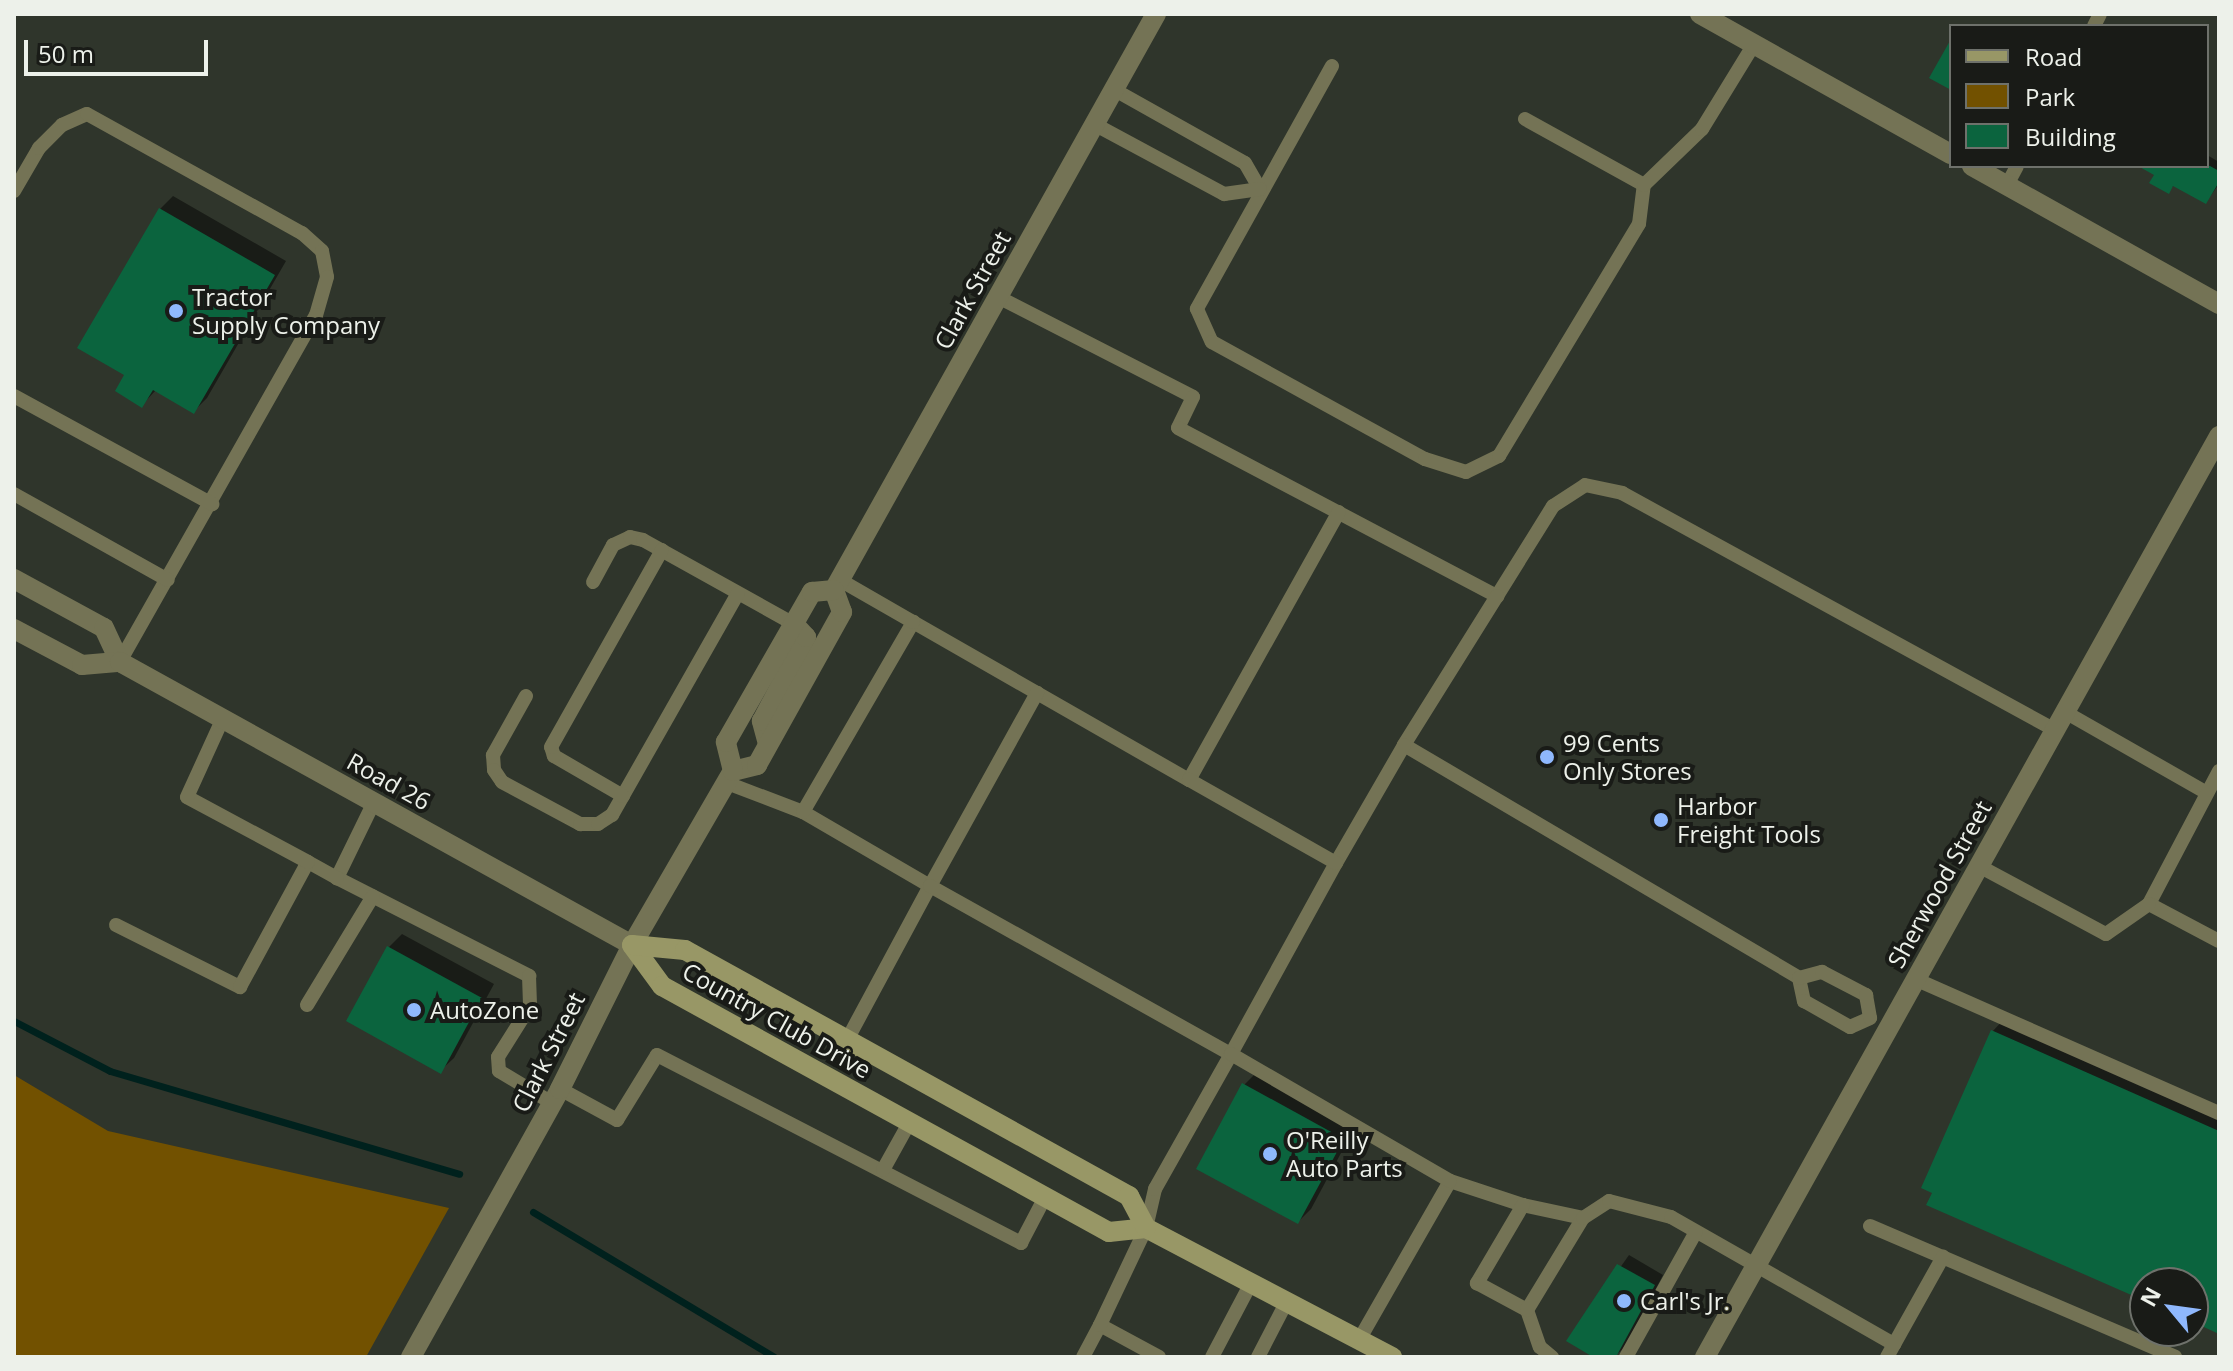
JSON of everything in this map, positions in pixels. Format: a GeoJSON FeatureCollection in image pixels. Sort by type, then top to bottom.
{"type":"FeatureCollection","features":[{"type":"Feature","properties":{"kind":"main road","name":"Country Club Drive"},"geometry":{"type":"LineString","coordinates":[[632,945],[685,950],[1129,1196],[1146,1228],[1109,1232],[909,1123],[662,986],[632,945]]}},
{"type":"Feature","properties":{"kind":"main road"},"geometry":{"type":"LineString","coordinates":[[1146,1228],[1392,1357]]}},
{"type":"Feature","properties":{"kind":"street","name":"Clark Street"},"geometry":{"type":"LineString","coordinates":[[411,1357],[556,1096],[632,945],[730,777],[757,765],[842,612],[837,585],[1156,14]]}},
{"type":"Feature","properties":{"kind":"street"},"geometry":{"type":"LineString","coordinates":[[1700,14],[1949,153]]}},
{"type":"Feature","properties":{"kind":"street"},"geometry":{"type":"LineString","coordinates":[[1976,168],[2219,304]]}},
{"type":"Feature","properties":{"kind":"street","name":"Sherwood Street"},"geometry":{"type":"LineString","coordinates":[[1705,1357],[2219,436]]}},
{"type":"Feature","properties":{"kind":"street"},"geometry":{"type":"LineString","coordinates":[[14,579],[104,628],[120,662],[82,665],[14,629]]}},
{"type":"Feature","properties":{"kind":"street"},"geometry":{"type":"LineString","coordinates":[[730,777],[726,742],[812,592],[837,585]]}},
{"type":"Feature","properties":{"kind":"street"},"geometry":{"type":"LineString","coordinates":[[768,744],[762,721],[806,637],[794,624]]}},
{"type":"Feature","properties":{"kind":"street","name":"Road 26"},"geometry":{"type":"LineString","coordinates":[[120,662],[632,945]]}},
{"type":"Feature","properties":{"kind":"lane"},"geometry":{"type":"LineString","coordinates":[[1332,66],[1260,189],[1197,309],[1212,342],[1425,459],[1466,472],[1499,456],[1639,224],[1644,185],[1702,129],[1754,44]]}},
{"type":"Feature","properties":{"kind":"lane"},"geometry":{"type":"LineString","coordinates":[[1113,89],[1245,163],[1260,189]]}},
{"type":"Feature","properties":{"kind":"lane"},"geometry":{"type":"LineString","coordinates":[[14,191],[39,148],[62,125],[87,114],[302,233],[322,251],[327,277],[316,315],[120,662]]}},
{"type":"Feature","properties":{"kind":"lane"},"geometry":{"type":"LineString","coordinates":[[1525,119],[1644,185]]}},
{"type":"Feature","properties":{"kind":"lane"},"geometry":{"type":"LineString","coordinates":[[1094,124],[1224,194],[1260,189]]}},
{"type":"Feature","properties":{"kind":"lane"},"geometry":{"type":"LineString","coordinates":[[2007,185],[2016,168]]}},
{"type":"Feature","properties":{"kind":"lane"},"geometry":{"type":"LineString","coordinates":[[998,297],[1193,397],[1178,428],[1497,596]]}},
{"type":"Feature","properties":{"kind":"lane"},"geometry":{"type":"LineString","coordinates":[[14,396],[212,504]]}},
{"type":"Feature","properties":{"kind":"lane"},"geometry":{"type":"LineString","coordinates":[[1083,1357],[1146,1228],[1155,1189],[1336,863],[1404,745],[1553,506],[1585,485],[1622,493],[2060,721],[2207,793]]}},
{"type":"Feature","properties":{"kind":"lane"},"geometry":{"type":"LineString","coordinates":[[14,494],[168,580]]}},
{"type":"Feature","properties":{"kind":"lane"},"geometry":{"type":"LineString","coordinates":[[1189,780],[1339,512]]}},
{"type":"Feature","properties":{"kind":"lane"},"geometry":{"type":"LineString","coordinates":[[593,582],[613,545],[630,537],[662,550],[794,624]]}},
{"type":"Feature","properties":{"kind":"lane"},"geometry":{"type":"LineString","coordinates":[[623,796],[554,756],[551,747],[662,550]]}},
{"type":"Feature","properties":{"kind":"lane"},"geometry":{"type":"LineString","coordinates":[[837,585],[913,622],[1336,863]]}},
{"type":"Feature","properties":{"kind":"lane"},"geometry":{"type":"LineString","coordinates":[[526,696],[493,755],[502,782],[580,824],[598,824],[612,815],[738,593]]}},
{"type":"Feature","properties":{"kind":"lane"},"geometry":{"type":"LineString","coordinates":[[803,812],[913,622]]}},
{"type":"Feature","properties":{"kind":"lane"},"geometry":{"type":"LineString","coordinates":[[847,1040],[1037,693]]}},
{"type":"Feature","properties":{"kind":"lane"},"geometry":{"type":"LineString","coordinates":[[223,718],[187,797],[529,976],[533,987],[530,1006],[498,1057],[499,1071],[617,1120],[657,1055],[1021,1243],[1045,1197]]}},
{"type":"Feature","properties":{"kind":"lane"},"geometry":{"type":"LineString","coordinates":[[1404,745],[1799,978],[1822,972],[1866,995],[1870,1018]]}},
{"type":"Feature","properties":{"kind":"lane"},"geometry":{"type":"LineString","coordinates":[[1979,866],[2106,934],[2149,904],[2219,771]]}},
{"type":"Feature","properties":{"kind":"lane"},"geometry":{"type":"LineString","coordinates":[[730,777],[803,812],[1450,1181],[1523,1205],[1583,1218]]}},
{"type":"Feature","properties":{"kind":"lane"},"geometry":{"type":"LineString","coordinates":[[337,878],[374,802]]}},
{"type":"Feature","properties":{"kind":"lane"},"geometry":{"type":"LineString","coordinates":[[116,925],[240,987],[308,862]]}},
{"type":"Feature","properties":{"kind":"lane"},"geometry":{"type":"LineString","coordinates":[[307,1005],[373,896]]}},
{"type":"Feature","properties":{"kind":"lane"},"geometry":{"type":"LineString","coordinates":[[2149,904],[2219,941]]}},
{"type":"Feature","properties":{"kind":"lane"},"geometry":{"type":"LineString","coordinates":[[1799,978],[1804,1001],[1850,1027],[1870,1018]]}},
{"type":"Feature","properties":{"kind":"lane"},"geometry":{"type":"LineString","coordinates":[[1915,979],[2219,1113]]}},
{"type":"Feature","properties":{"kind":"lane"},"geometry":{"type":"LineString","coordinates":[[1870,1018],[1888,1028]]}},
{"type":"Feature","properties":{"kind":"lane"},"geometry":{"type":"LineString","coordinates":[[883,1170],[909,1123]]}},
{"type":"Feature","properties":{"kind":"lane"},"geometry":{"type":"LineString","coordinates":[[1359,1340],[1450,1181]]}},
{"type":"Feature","properties":{"kind":"lane"},"geometry":{"type":"LineString","coordinates":[[1527,1310],[1583,1218],[1609,1201],[1671,1217],[1890,1350],[1943,1257]]}},
{"type":"Feature","properties":{"kind":"lane"},"geometry":{"type":"LineString","coordinates":[[1523,1205],[1477,1283],[1527,1310],[1540,1347],[1552,1357]]}},
{"type":"Feature","properties":{"kind":"lane"},"geometry":{"type":"LineString","coordinates":[[1870,1226],[2129,1337]]}},
{"type":"Feature","properties":{"kind":"lane"},"geometry":{"type":"LineString","coordinates":[[1626,1357],[1696,1232]]}},
{"type":"Feature","properties":{"kind":"lane"},"geometry":{"type":"LineString","coordinates":[[1212,1357],[1251,1283]]}},
{"type":"Feature","properties":{"kind":"lane"},"geometry":{"type":"LineString","coordinates":[[1258,1357],[1287,1301]]}},
{"type":"Feature","properties":{"kind":"lane"},"geometry":{"type":"LineString","coordinates":[[1100,1325],[1159,1357]]}},
{"type":"Feature","properties":{"kind":"lane"},"geometry":{"type":"LineString","coordinates":[[2152,1347],[2175,1357]]}},
{"type":"Feature","properties":{"kind":"green space"},"geometry":{"type":"Polygon","coordinates":[[[14,1075],[108,1131],[449,1208],[366,1357],[19,1357],[14,1355],[14,1075]]]}},
{"type":"Feature","properties":{"kind":"building"},"geometry":{"type":"Polygon","coordinates":[[[1949,43],[1949,89],[1929,78],[1949,43]]]}},
{"type":"Feature","properties":{"kind":"building"},"geometry":{"type":"Polygon","coordinates":[[[2210,166],[2219,171],[2219,182],[2206,204],[2173,186],[2169,194],[2149,183],[2154,175],[2142,168],[2210,166]]]}},
{"type":"Feature","properties":{"kind":"building","name":"Tractor Supply Company"},"geometry":{"type":"Polygon","coordinates":[[[159,208],[275,275],[194,414],[153,390],[142,408],[115,391],[124,375],[77,348],[159,208]]]}},
{"type":"Feature","properties":{"kind":"building","name":"AutoZone"},"geometry":{"type":"Polygon","coordinates":[[[387,946],[482,998],[441,1074],[346,1021],[387,946]]]}},
{"type":"Feature","properties":{"kind":"building"},"geometry":{"type":"Polygon","coordinates":[[[1991,1030],[2219,1131],[2219,1334],[2209,1329],[2209,1267],[2129,1267],[2129,1294],[1926,1205],[1932,1193],[1921,1188],[1991,1030]]]}},
{"type":"Feature","properties":{"kind":"building","name":"O'Reilly Auto Parts"},"geometry":{"type":"Polygon","coordinates":[[[1242,1083],[1344,1139],[1298,1224],[1196,1169],[1242,1083]]]}},
{"type":"Feature","properties":{"kind":"building","name":"Carl's Jr."},"geometry":{"type":"Polygon","coordinates":[[[1617,1264],[1655,1285],[1616,1357],[1593,1357],[1566,1341],[1617,1264]]]}},
{"type":"Feature","properties":{"kind":"waterway"},"geometry":{"type":"LineString","coordinates":[[14,1021],[110,1071],[459,1174]]}},
{"type":"Feature","properties":{"kind":"waterway"},"geometry":{"type":"LineString","coordinates":[[533,1212],[774,1357]]}},
{"type":"Feature","properties":{"kind":"place","name":"Tractor Supply Company"},"geometry":{"type":"Point","coordinates":[176,311]}},
{"type":"Feature","properties":{"kind":"place","name":"99 Cents Only Stores"},"geometry":{"type":"Point","coordinates":[1547,757]}},
{"type":"Feature","properties":{"kind":"place","name":"Harbor Freight Tools"},"geometry":{"type":"Point","coordinates":[1661,820]}},
{"type":"Feature","properties":{"kind":"place","name":"AutoZone"},"geometry":{"type":"Point","coordinates":[414,1010]}},
{"type":"Feature","properties":{"kind":"place","name":"O'Reilly Auto Parts"},"geometry":{"type":"Point","coordinates":[1270,1154]}},
{"type":"Feature","properties":{"kind":"place","name":"Carl's Jr."},"geometry":{"type":"Point","coordinates":[1624,1301]}}]}
